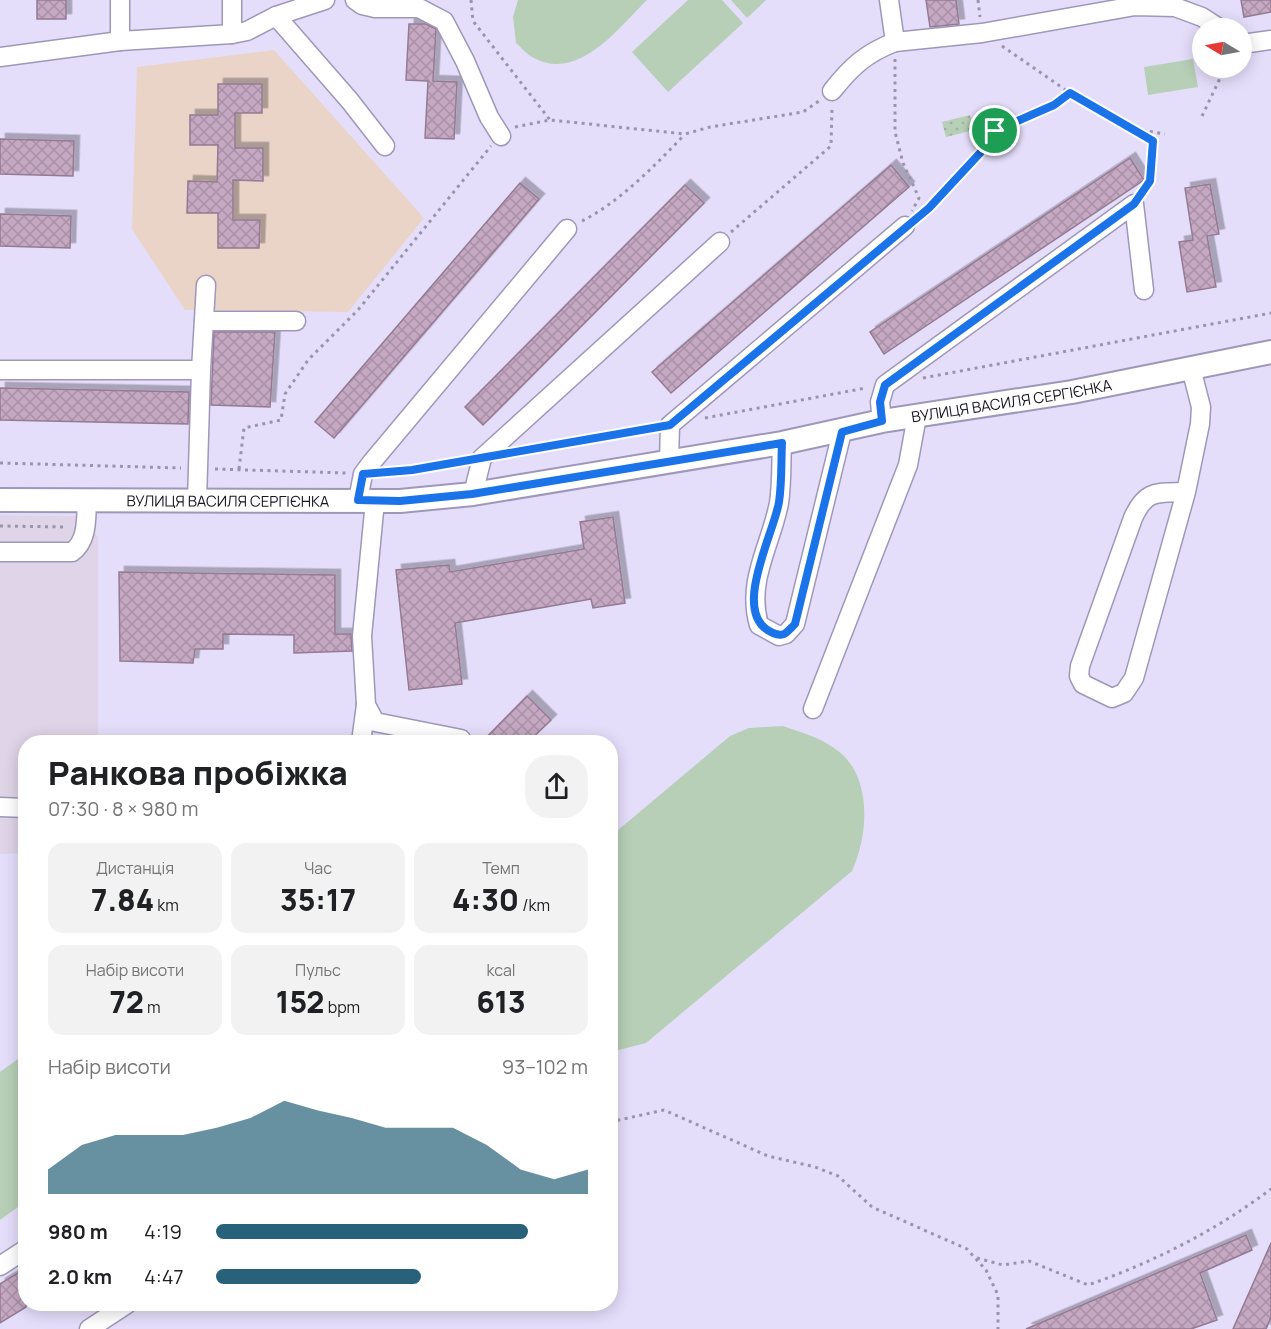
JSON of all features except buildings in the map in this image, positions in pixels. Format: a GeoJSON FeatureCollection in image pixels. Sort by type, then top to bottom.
{"type":"FeatureCollection","features":[{"type":"Feature","properties":{"kind":"main road","name":"ВУЛИЦЯ ВАСИЛЯ СЕРГІЄНКА"},"geometry":{"type":"LineString","coordinates":[[0,500],[366,500],[472,494],[782,443],[842,432],[882,421],[1072,392],[1271,352]]}},
{"type":"Feature","properties":{"kind":"street"},"geometry":{"type":"LineString","coordinates":[[120,0],[120,41]]}},
{"type":"Feature","properties":{"kind":"street"},"geometry":{"type":"LineString","coordinates":[[232,0],[232,34]]}},
{"type":"Feature","properties":{"kind":"street"},"geometry":{"type":"LineString","coordinates":[[0,57],[120,41],[232,34],[325,0]]}},
{"type":"Feature","properties":{"kind":"street"},"geometry":{"type":"LineString","coordinates":[[355,0],[362,5],[375,8],[419,8],[444,21],[465,61],[489,117],[501,136]]}},
{"type":"Feature","properties":{"kind":"street"},"geometry":{"type":"LineString","coordinates":[[889,0],[895,42]]}},
{"type":"Feature","properties":{"kind":"street"},"geometry":{"type":"LineString","coordinates":[[832,91],[852,66],[866,54],[895,42],[982,33],[1134,6],[1175,7],[1204,18]]}},
{"type":"Feature","properties":{"kind":"street"},"geometry":{"type":"LineString","coordinates":[[276,16],[350,101],[385,146]]}},
{"type":"Feature","properties":{"kind":"street"},"geometry":{"type":"LineString","coordinates":[[1252,43],[1271,40]]}},
{"type":"Feature","properties":{"kind":"street"},"geometry":{"type":"LineString","coordinates":[[882,421],[880,402],[885,385],[1134,204],[1144,290]]}},
{"type":"Feature","properties":{"kind":"street"},"geometry":{"type":"LineString","coordinates":[[669,461],[670,425],[905,226]]}},
{"type":"Feature","properties":{"kind":"street"},"geometry":{"type":"LineString","coordinates":[[362,735],[366,705],[363,636],[366,500],[363,474],[567,229]]}},
{"type":"Feature","properties":{"kind":"street"},"geometry":{"type":"LineString","coordinates":[[472,494],[482,458],[720,242]]}},
{"type":"Feature","properties":{"kind":"street"},"geometry":{"type":"LineString","coordinates":[[197,501],[206,285]]}},
{"type":"Feature","properties":{"kind":"street"},"geometry":{"type":"LineString","coordinates":[[204,321],[296,321]]}},
{"type":"Feature","properties":{"kind":"street"},"geometry":{"type":"LineString","coordinates":[[1185,492],[1152,493],[1140,503],[1080,666],[1079,675],[1083,684],[1112,698],[1124,693],[1134,678],[1185,492],[1200,424],[1201,407],[1191,368]]}},
{"type":"Feature","properties":{"kind":"street"},"geometry":{"type":"LineString","coordinates":[[0,370],[201,370]]}},
{"type":"Feature","properties":{"kind":"street"},"geometry":{"type":"LineString","coordinates":[[813,709],[908,465],[917,416]]}},
{"type":"Feature","properties":{"kind":"street"},"geometry":{"type":"LineString","coordinates":[[782,443],[779,503],[756,578],[755,610],[759,625],[779,636],[786,634],[795,624],[842,432]]}},
{"type":"Feature","properties":{"kind":"street"},"geometry":{"type":"LineString","coordinates":[[0,552],[72,552],[79,547],[84,535],[87,501]]}},
{"type":"Feature","properties":{"kind":"street"},"geometry":{"type":"LineString","coordinates":[[366,705],[375,722],[440,735]]}},
{"type":"Feature","properties":{"kind":"street"},"geometry":{"type":"LineString","coordinates":[[0,807],[18,808]]}},
{"type":"Feature","properties":{"kind":"street"},"geometry":{"type":"LineString","coordinates":[[0,1266],[18,1254]]}},
{"type":"Feature","properties":{"kind":"street"},"geometry":{"type":"LineString","coordinates":[[89,1329],[114,1322]]}},
{"type":"Feature","properties":{"kind":"path"},"geometry":{"type":"LineString","coordinates":[[471,0],[473,21],[550,120]]}},
{"type":"Feature","properties":{"kind":"path"},"geometry":{"type":"LineString","coordinates":[[982,33],[1070,93],[1153,141],[1150,181],[1134,204]]}},
{"type":"Feature","properties":{"kind":"path"},"geometry":{"type":"LineString","coordinates":[[895,42],[895,132],[903,163],[919,198],[905,226]]}},
{"type":"Feature","properties":{"kind":"path"},"geometry":{"type":"LineString","coordinates":[[1202,116],[1220,78]]}},
{"type":"Feature","properties":{"kind":"path"},"geometry":{"type":"LineString","coordinates":[[239,469],[244,428],[281,420],[285,394],[308,360],[358,310],[501,136],[516,127],[550,120],[685,134],[710,127],[803,112],[832,91]]}},
{"type":"Feature","properties":{"kind":"path"},"geometry":{"type":"LineString","coordinates":[[720,242],[831,146],[832,91]]}},
{"type":"Feature","properties":{"kind":"path"},"geometry":{"type":"LineString","coordinates":[[905,226],[929,208],[950,186],[981,152],[995,131],[1054,105],[1070,93]]}},
{"type":"Feature","properties":{"kind":"path"},"geometry":{"type":"LineString","coordinates":[[1131,128],[1165,134]]}},
{"type":"Feature","properties":{"kind":"path"},"geometry":{"type":"LineString","coordinates":[[567,229],[597,214],[664,157],[685,134]]}},
{"type":"Feature","properties":{"kind":"path"},"geometry":{"type":"LineString","coordinates":[[918,379],[1271,313]]}},
{"type":"Feature","properties":{"kind":"path"},"geometry":{"type":"LineString","coordinates":[[704,418],[885,385]]}},
{"type":"Feature","properties":{"kind":"path"},"geometry":{"type":"LineString","coordinates":[[363,474],[412,470],[670,425]]}},
{"type":"Feature","properties":{"kind":"path"},"geometry":{"type":"LineString","coordinates":[[0,526],[65,527]]}},
{"type":"Feature","properties":{"kind":"path"},"geometry":{"type":"LineString","coordinates":[[618,1120],[664,1110],[768,1156],[815,1167],[838,1176],[872,1207],[967,1250],[975,1257],[986,1270],[998,1294],[998,1329]]}},
{"type":"Feature","properties":{"kind":"path"},"geometry":{"type":"LineString","coordinates":[[975,1257],[1003,1265],[1029,1261],[1088,1285],[1126,1272],[1183,1243],[1246,1208],[1271,1189]]}},
{"type":"Feature","properties":{"kind":"shaded area"},"geometry":{"type":"Polygon","coordinates":[[[274,50],[424,218],[348,312],[185,310],[132,229],[137,67],[274,50]]]}},
{"type":"Feature","properties":{"kind":"shaded area"},"geometry":{"type":"Polygon","coordinates":[[[0,515],[76,516],[98,537],[98,735],[18,735],[18,853],[0,854],[0,515]]]}},
{"type":"Feature","properties":{"kind":"green space"},"geometry":{"type":"Polygon","coordinates":[[[518,0],[647,0],[610,37],[582,58],[567,63],[551,64],[531,57],[516,43],[513,17],[518,0]]]}},
{"type":"Feature","properties":{"kind":"green space"},"geometry":{"type":"Polygon","coordinates":[[[688,0],[722,0],[743,23],[668,92],[632,52],[688,0]]]}},
{"type":"Feature","properties":{"kind":"green space"},"geometry":{"type":"Polygon","coordinates":[[[731,0],[766,0],[747,18],[731,0]]]}},
{"type":"Feature","properties":{"kind":"green space"},"geometry":{"type":"Polygon","coordinates":[[[1192,59],[1192,78],[1196,78],[1198,87],[1148,95],[1144,67],[1192,59]]]}},
{"type":"Feature","properties":{"kind":"green space"},"geometry":{"type":"Polygon","coordinates":[[[970,115],[974,130],[946,137],[942,122],[970,115]]]}},
{"type":"Feature","properties":{"kind":"green space"},"geometry":{"type":"Polygon","coordinates":[[[783,726],[828,744],[847,759],[856,773],[864,805],[862,840],[852,871],[646,1043],[618,1050],[618,830],[730,736],[749,728],[783,726]]]}},
{"type":"Feature","properties":{"kind":"green space"},"geometry":{"type":"Polygon","coordinates":[[[18,1059],[18,1207],[0,1220],[0,1072],[18,1059]]]}},
{"type":"Feature","properties":{"kind":"route"},"geometry":{"type":"LineString","coordinates":[[1070,93],[1153,141],[1150,181],[1134,204],[885,385],[880,402],[882,421],[842,432],[795,624],[786,634],[779,636],[765,630],[759,625],[755,610],[756,578],[779,503],[782,443],[472,494],[400,501],[358,500],[363,474],[412,470],[634,429],[670,425],[929,208],[981,152],[995,131],[1054,105],[1070,93]]}}]}
